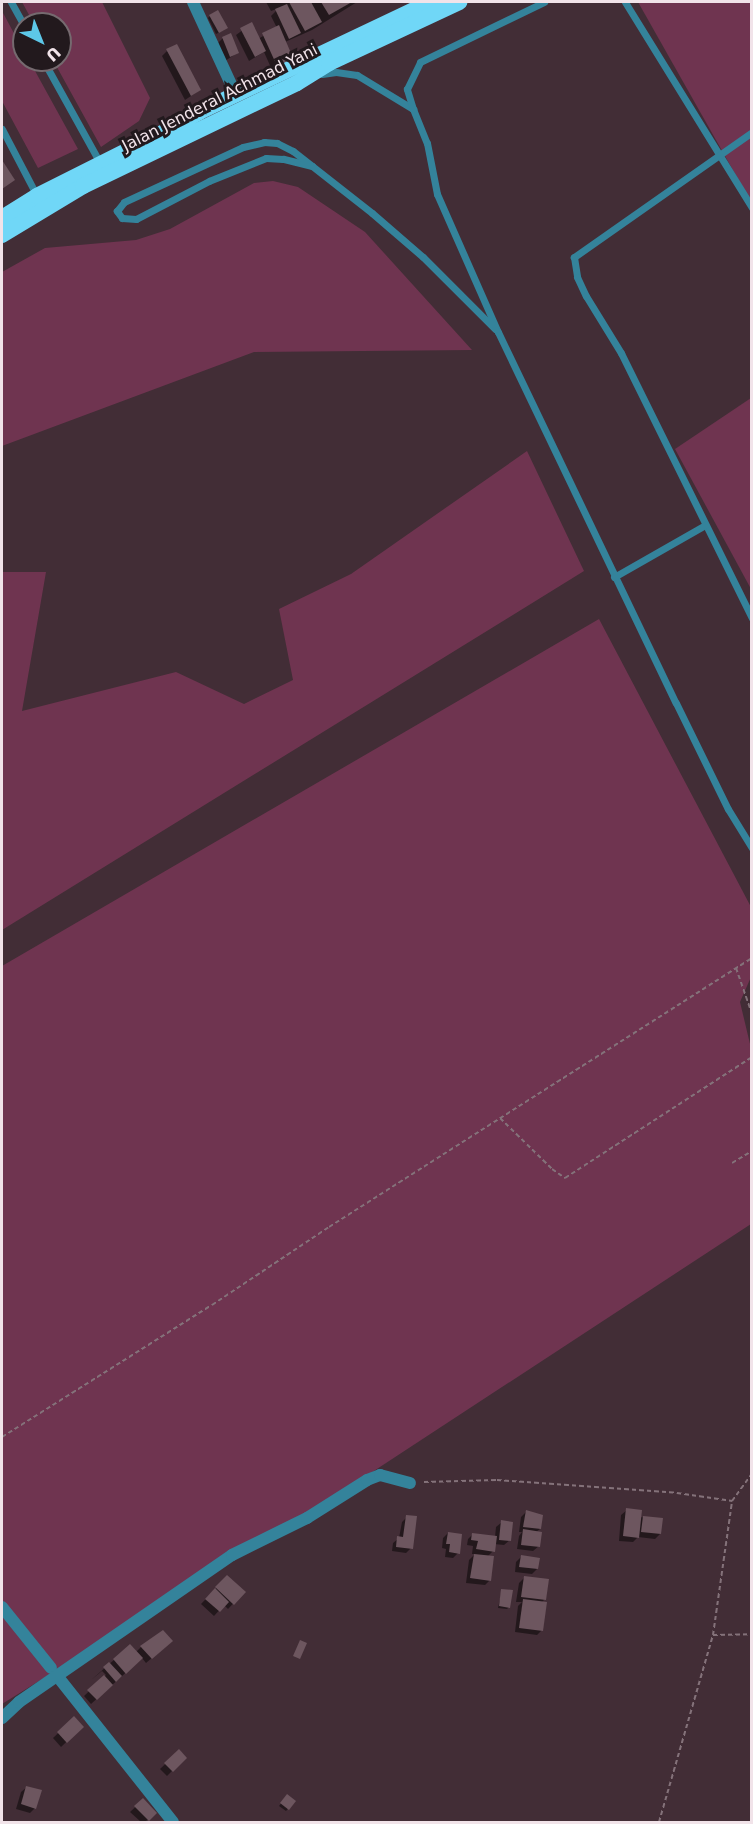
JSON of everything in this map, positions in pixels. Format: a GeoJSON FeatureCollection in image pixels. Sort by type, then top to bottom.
{"type":"FeatureCollection","features":[{"type":"Feature","properties":{"kind":"highway","name":"Jalan Jenderal Achmad Yani"},"geometry":{"type":"LineString","coordinates":[[2,218],[37,196],[100,163],[430,2]]}},
{"type":"Feature","properties":{"kind":"highway","name":"Jalan Jenderal Achmad Yani"},"geometry":{"type":"LineString","coordinates":[[2,235],[83,186],[297,83],[329,63],[459,2]]}},
{"type":"Feature","properties":{"kind":"street"},"geometry":{"type":"LineString","coordinates":[[193,2],[236,95]]}},
{"type":"Feature","properties":{"kind":"street"},"geometry":{"type":"LineString","coordinates":[[2,1718],[54,1672],[232,1555],[307,1518],[367,1480],[380,1475],[410,1483]]}},
{"type":"Feature","properties":{"kind":"street"},"geometry":{"type":"LineString","coordinates":[[2,1607],[166,1820]]}},
{"type":"Feature","properties":{"kind":"lane"},"geometry":{"type":"LineString","coordinates":[[544,2],[420,62],[407,89],[427,143],[437,194],[498,332],[614,577],[728,809],[752,848]]}},
{"type":"Feature","properties":{"kind":"lane"},"geometry":{"type":"LineString","coordinates":[[625,2],[752,208]]}},
{"type":"Feature","properties":{"kind":"lane"},"geometry":{"type":"LineString","coordinates":[[50,72],[100,163]]}},
{"type":"Feature","properties":{"kind":"lane"},"geometry":{"type":"LineString","coordinates":[[297,83],[327,72],[357,75],[413,109]]}},
{"type":"Feature","properties":{"kind":"lane"},"geometry":{"type":"LineString","coordinates":[[2,129],[37,196]]}},
{"type":"Feature","properties":{"kind":"lane"},"geometry":{"type":"LineString","coordinates":[[752,132],[574,257],[577,276],[586,296],[621,353],[752,618]]}},
{"type":"Feature","properties":{"kind":"lane"},"geometry":{"type":"LineString","coordinates":[[312,166],[283,159],[266,158],[209,181],[136,219],[122,218],[117,211],[124,202],[243,147],[264,142],[285,147],[312,166],[372,213],[423,257],[498,332]]}},
{"type":"Feature","properties":{"kind":"lane"},"geometry":{"type":"LineString","coordinates":[[614,577],[705,525]]}},
{"type":"Feature","properties":{"kind":"path"},"geometry":{"type":"LineString","coordinates":[[2,1437],[752,958]]}},
{"type":"Feature","properties":{"kind":"path"},"geometry":{"type":"LineString","coordinates":[[736,968],[752,1014]]}},
{"type":"Feature","properties":{"kind":"path"},"geometry":{"type":"LineString","coordinates":[[500,1118],[552,1169],[565,1178],[752,1057]]}},
{"type":"Feature","properties":{"kind":"path"},"geometry":{"type":"LineString","coordinates":[[732,1163],[752,1151]]}},
{"type":"Feature","properties":{"kind":"path"},"geometry":{"type":"LineString","coordinates":[[658,1822],[713,1635],[732,1501],[752,1473]]}},
{"type":"Feature","properties":{"kind":"path"},"geometry":{"type":"LineString","coordinates":[[410,1483],[497,1480],[677,1493],[732,1501]]}},
{"type":"Feature","properties":{"kind":"path"},"geometry":{"type":"LineString","coordinates":[[713,1635],[752,1634]]}},
{"type":"Feature","properties":{"kind":"shaded area"},"geometry":{"type":"Polygon","coordinates":[[[22,2],[102,2],[150,98],[139,121],[101,147],[60,72],[72,72],[72,12],[27,12],[22,2]]]}},
{"type":"Feature","properties":{"kind":"shaded area"},"geometry":{"type":"Polygon","coordinates":[[[638,2],[751,2],[751,202],[638,2]]]}},
{"type":"Feature","properties":{"kind":"shaded area"},"geometry":{"type":"Polygon","coordinates":[[[2,11],[12,30],[12,72],[36,72],[78,149],[38,168],[2,101],[2,11]]]}},
{"type":"Feature","properties":{"kind":"shaded area"},"geometry":{"type":"Polygon","coordinates":[[[273,181],[298,187],[365,232],[472,350],[254,352],[2,446],[2,272],[45,248],[136,240],[170,229],[254,183],[273,181]]]}},
{"type":"Feature","properties":{"kind":"shaded area"},"geometry":{"type":"Polygon","coordinates":[[[751,398],[751,589],[675,449],[751,398]]]}},
{"type":"Feature","properties":{"kind":"shaded area"},"geometry":{"type":"Polygon","coordinates":[[[527,451],[584,571],[2,930],[2,572],[46,572],[22,711],[176,672],[244,704],[293,680],[279,609],[351,574],[527,451]]]}},
{"type":"Feature","properties":{"kind":"shaded area"},"geometry":{"type":"Polygon","coordinates":[[[599,619],[751,907],[751,977],[740,1002],[751,1048],[751,1224],[325,1503],[2,1704],[2,966],[599,619]]]}},
{"type":"Feature","properties":{"kind":"building"},"geometry":{"type":"Polygon","coordinates":[[[289,2],[311,2],[322,22],[305,31],[289,2]]]}},
{"type":"Feature","properties":{"kind":"building"},"geometry":{"type":"Polygon","coordinates":[[[321,2],[352,2],[329,15],[321,2]]]}},
{"type":"Feature","properties":{"kind":"building"},"geometry":{"type":"Polygon","coordinates":[[[287,4],[301,33],[289,39],[275,9],[287,4]]]}},
{"type":"Feature","properties":{"kind":"building"},"geometry":{"type":"Polygon","coordinates":[[[218,10],[228,28],[219,33],[209,15],[218,10]]]}},
{"type":"Feature","properties":{"kind":"building"},"geometry":{"type":"Polygon","coordinates":[[[252,22],[266,51],[255,57],[240,28],[252,22]]]}},
{"type":"Feature","properties":{"kind":"building"},"geometry":{"type":"Polygon","coordinates":[[[279,25],[293,58],[277,66],[262,33],[279,25]]]}},
{"type":"Feature","properties":{"kind":"building"},"geometry":{"type":"Polygon","coordinates":[[[231,33],[239,53],[230,57],[222,37],[231,33]]]}},
{"type":"Feature","properties":{"kind":"building"},"geometry":{"type":"Polygon","coordinates":[[[177,44],[201,90],[191,96],[166,49],[177,44]]]}},
{"type":"Feature","properties":{"kind":"building"},"geometry":{"type":"Polygon","coordinates":[[[2,160],[15,180],[2,189],[2,160]]]}},
{"type":"Feature","properties":{"kind":"building"},"geometry":{"type":"Polygon","coordinates":[[[626,1508],[642,1510],[639,1538],[623,1536],[626,1508]]]}},
{"type":"Feature","properties":{"kind":"building"},"geometry":{"type":"Polygon","coordinates":[[[526,1510],[543,1515],[541,1529],[523,1527],[526,1510]]]}},
{"type":"Feature","properties":{"kind":"building"},"geometry":{"type":"Polygon","coordinates":[[[406,1515],[417,1516],[413,1549],[396,1547],[397,1536],[403,1537],[406,1515]]]}},
{"type":"Feature","properties":{"kind":"building"},"geometry":{"type":"Polygon","coordinates":[[[643,1516],[663,1518],[661,1534],[641,1532],[643,1516]]]}},
{"type":"Feature","properties":{"kind":"building"},"geometry":{"type":"Polygon","coordinates":[[[501,1520],[513,1522],[511,1541],[499,1540],[501,1520]]]}},
{"type":"Feature","properties":{"kind":"building"},"geometry":{"type":"Polygon","coordinates":[[[523,1529],[542,1532],[540,1547],[521,1545],[523,1529]]]}},
{"type":"Feature","properties":{"kind":"building"},"geometry":{"type":"Polygon","coordinates":[[[448,1532],[462,1534],[460,1554],[449,1552],[450,1544],[446,1544],[448,1532]]]}},
{"type":"Feature","properties":{"kind":"building"},"geometry":{"type":"Polygon","coordinates":[[[472,1533],[497,1536],[495,1552],[476,1549],[478,1541],[471,1540],[472,1533]]]}},
{"type":"Feature","properties":{"kind":"building"},"geometry":{"type":"Polygon","coordinates":[[[474,1554],[494,1556],[491,1581],[470,1578],[474,1554]]]}},
{"type":"Feature","properties":{"kind":"building"},"geometry":{"type":"Polygon","coordinates":[[[521,1555],[540,1558],[538,1569],[519,1567],[521,1555]]]}},
{"type":"Feature","properties":{"kind":"building"},"geometry":{"type":"Polygon","coordinates":[[[227,1575],[246,1592],[234,1605],[215,1587],[227,1575]]]}},
{"type":"Feature","properties":{"kind":"building"},"geometry":{"type":"Polygon","coordinates":[[[524,1576],[549,1579],[546,1600],[521,1597],[524,1576]]]}},
{"type":"Feature","properties":{"kind":"building"},"geometry":{"type":"Polygon","coordinates":[[[215,1588],[229,1602],[220,1612],[205,1599],[215,1588]]]}},
{"type":"Feature","properties":{"kind":"building"},"geometry":{"type":"Polygon","coordinates":[[[501,1589],[513,1590],[510,1608],[499,1606],[501,1589]]]}},
{"type":"Feature","properties":{"kind":"building"},"geometry":{"type":"Polygon","coordinates":[[[523,1599],[547,1602],[543,1631],[519,1628],[523,1599]]]}},
{"type":"Feature","properties":{"kind":"building"},"geometry":{"type":"Polygon","coordinates":[[[163,1630],[173,1641],[152,1659],[140,1646],[163,1630]]]}},
{"type":"Feature","properties":{"kind":"building"},"geometry":{"type":"Polygon","coordinates":[[[300,1640],[307,1643],[300,1659],[293,1656],[300,1640]]]}},
{"type":"Feature","properties":{"kind":"building"},"geometry":{"type":"Polygon","coordinates":[[[130,1644],[143,1658],[126,1674],[113,1659],[130,1644]]]}},
{"type":"Feature","properties":{"kind":"building"},"geometry":{"type":"Polygon","coordinates":[[[109,1662],[122,1676],[116,1682],[103,1667],[109,1662]]]}},
{"type":"Feature","properties":{"kind":"building"},"geometry":{"type":"Polygon","coordinates":[[[104,1675],[113,1685],[97,1700],[87,1690],[104,1675]]]}},
{"type":"Feature","properties":{"kind":"building"},"geometry":{"type":"Polygon","coordinates":[[[74,1716],[84,1727],[67,1743],[57,1732],[74,1716]]]}},
{"type":"Feature","properties":{"kind":"building"},"geometry":{"type":"Polygon","coordinates":[[[179,1749],[187,1758],[173,1772],[164,1763],[179,1749]]]}},
{"type":"Feature","properties":{"kind":"building"},"geometry":{"type":"Polygon","coordinates":[[[26,1786],[42,1790],[36,1809],[21,1804],[26,1786]]]}},
{"type":"Feature","properties":{"kind":"building"},"geometry":{"type":"Polygon","coordinates":[[[287,1794],[296,1801],[289,1810],[280,1803],[287,1794]]]}},
{"type":"Feature","properties":{"kind":"building"},"geometry":{"type":"Polygon","coordinates":[[[143,1798],[157,1813],[149,1821],[134,1806],[143,1798]]]}}]}
